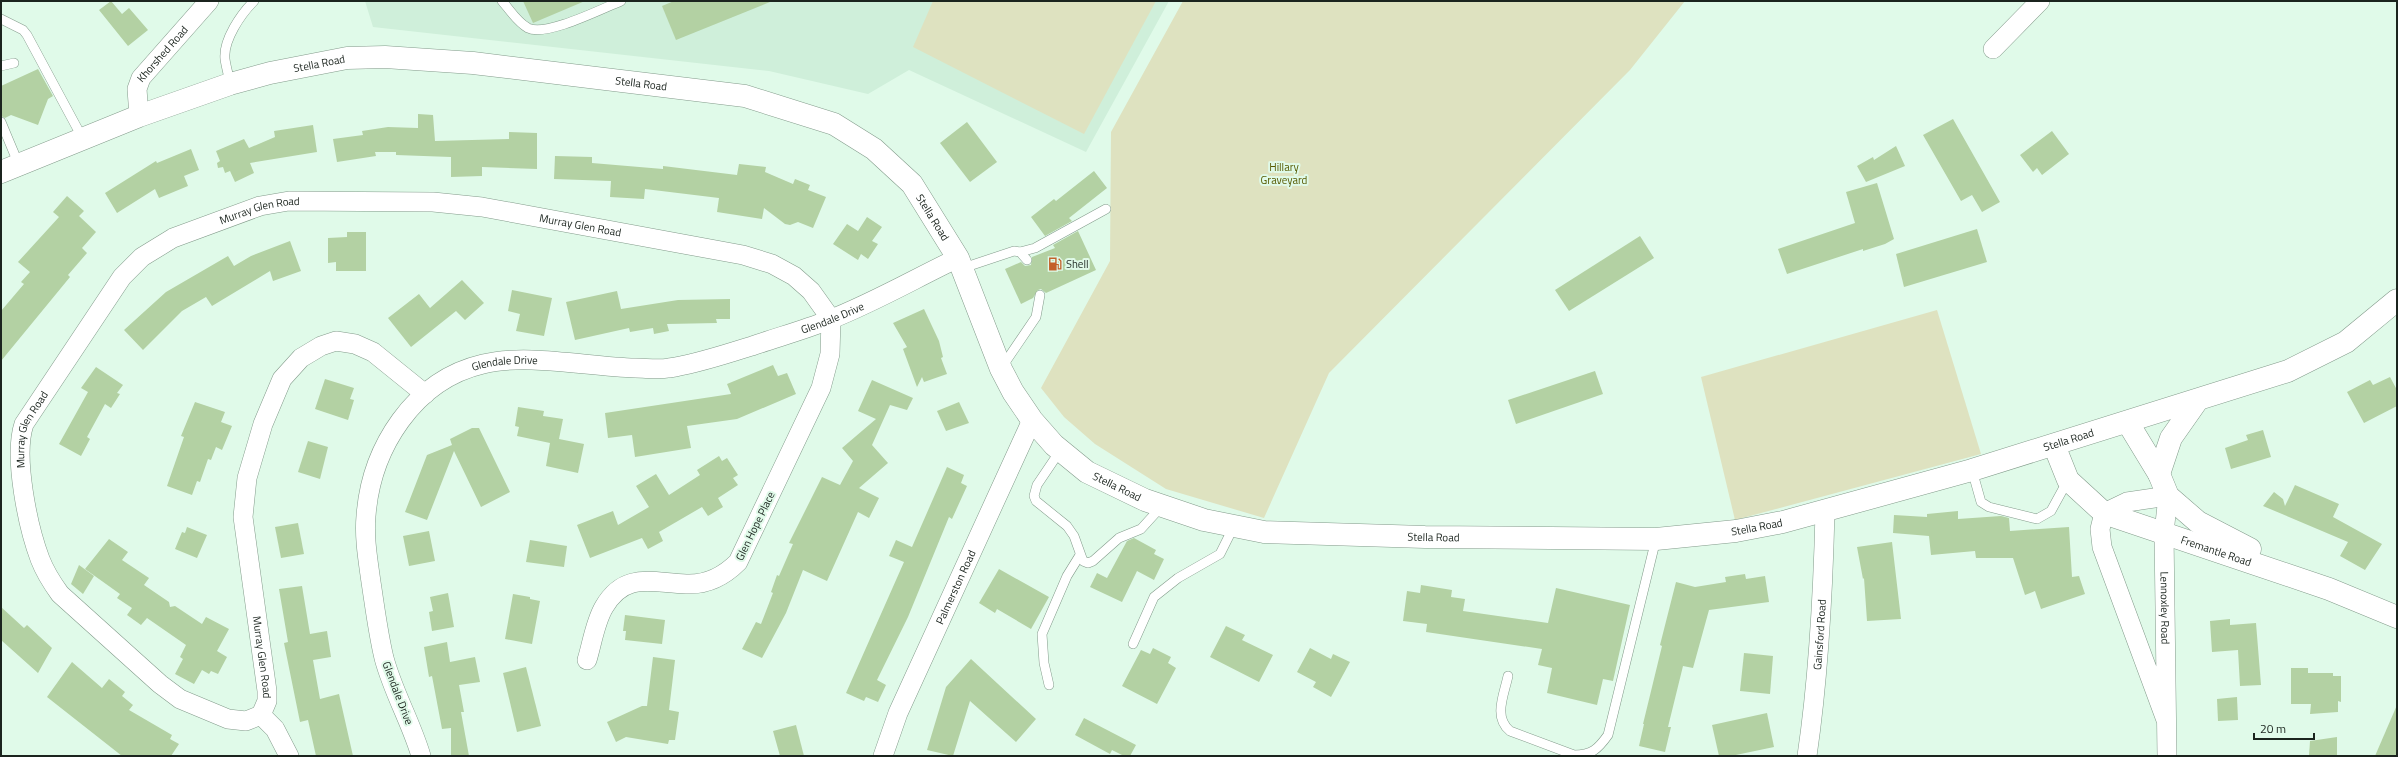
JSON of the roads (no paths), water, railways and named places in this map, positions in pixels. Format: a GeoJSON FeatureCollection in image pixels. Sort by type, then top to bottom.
{"type":"FeatureCollection","features":[{"type":"Feature","properties":{"kind":"main road","name":"Stella Road"},"geometry":{"type":"LineString","coordinates":[[10,168],[139,116],[230,84],[270,73],[347,58],[385,57],[473,63],[745,96],[834,124],[874,149],[912,184],[960,263],[1001,369],[1013,392],[1032,420],[1061,450],[1087,472],[1161,507],[1234,526],[1264,532],[1318,535],[1656,539],[1736,531],[1824,512],[1972,470],[2128,423],[2288,371],[2346,342],[2397,300]]}},
{"type":"Feature","properties":{"kind":"main road"},"geometry":{"type":"LineString","coordinates":[[2159,474],[2170,438],[2197,401]]}},
{"type":"Feature","properties":{"kind":"main road","name":"Lennoxley Road"},"geometry":{"type":"LineString","coordinates":[[2128,423],[2159,474],[2168,496]]}},
{"type":"Feature","properties":{"kind":"main road"},"geometry":{"type":"LineString","coordinates":[[2054,445],[2068,480],[2104,513]]}},
{"type":"Feature","properties":{"kind":"main road","name":"Fremantle Road"},"geometry":{"type":"LineString","coordinates":[[2168,496],[2185,512],[2216,533],[2329,589]]}},
{"type":"Feature","properties":{"kind":"main road","name":"Fremantle Road"},"geometry":{"type":"LineString","coordinates":[[2104,513],[2164,532],[2329,589],[2397,617]]}},
{"type":"Feature","properties":{"kind":"street","name":"Khorshed Road"},"geometry":{"type":"LineString","coordinates":[[139,116],[137,89],[141,78],[209,1]]}},
{"type":"Feature","properties":{"kind":"street"},"geometry":{"type":"LineString","coordinates":[[1993,49],[2040,1]]}},
{"type":"Feature","properties":{"kind":"street","name":"Murray Glen Road"},"geometry":{"type":"LineString","coordinates":[[425,394],[373,352],[355,344],[336,341],[321,346],[301,358],[282,379],[263,424],[247,478],[243,517],[267,691],[267,701],[261,715],[246,721],[228,719],[180,699],[160,684],[60,594],[51,581],[40,559],[29,515],[19,458],[19,444],[24,424],[122,277],[132,266],[153,249],[173,238],[260,206],[290,201],[433,202],[482,207],[743,255],[772,264],[794,276],[811,291],[831,319]]}},
{"type":"Feature","properties":{"kind":"street","name":"Glendale Drive"},"geometry":{"type":"LineString","coordinates":[[421,756],[393,686],[384,659],[366,549],[365,517],[369,492],[379,459],[394,427],[407,410],[425,394],[461,370],[484,363],[518,360],[609,368],[667,369],[727,353],[831,319],[960,263]]}},
{"type":"Feature","properties":{"kind":"street","name":"Glen Hope Place"},"geometry":{"type":"LineString","coordinates":[[587,660],[603,608],[614,594],[626,585],[640,580],[699,584],[728,572],[738,562],[821,388],[830,354],[831,319]]}},
{"type":"Feature","properties":{"kind":"street","name":"Palmerston Road"},"geometry":{"type":"LineString","coordinates":[[883,756],[898,713],[1032,420]]}},
{"type":"Feature","properties":{"kind":"street"},"geometry":{"type":"LineString","coordinates":[[2104,513],[2127,502],[2168,496]]}},
{"type":"Feature","properties":{"kind":"street","name":"Lennoxley Road"},"geometry":{"type":"LineString","coordinates":[[2167,756],[2164,532],[2168,496]]}},
{"type":"Feature","properties":{"kind":"street","name":"Gainsford Road"},"geometry":{"type":"LineString","coordinates":[[1807,756],[1816,698],[1824,566],[1824,512]]}},
{"type":"Feature","properties":{"kind":"street","name":"Lennoxley Road"},"geometry":{"type":"LineString","coordinates":[[2104,513],[2100,529],[2102,547],[2166,720]]}},
{"type":"Feature","properties":{"kind":"street"},"geometry":{"type":"LineString","coordinates":[[261,715],[275,729],[289,756]]}},
{"type":"Feature","properties":{"kind":"lane"},"geometry":{"type":"LineString","coordinates":[[230,84],[225,58],[227,44],[237,25],[254,1]]}},
{"type":"Feature","properties":{"kind":"lane"},"geometry":{"type":"LineString","coordinates":[[502,1],[518,21],[528,28],[538,31],[554,27],[621,1]]}},
{"type":"Feature","properties":{"kind":"lane"},"geometry":{"type":"LineString","coordinates":[[1,19],[23,30],[27,35],[83,139]]}},
{"type":"Feature","properties":{"kind":"lane"},"geometry":{"type":"LineString","coordinates":[[1,66],[14,63]]}},
{"type":"Feature","properties":{"kind":"lane"},"geometry":{"type":"LineString","coordinates":[[1,122],[10,168]]}},
{"type":"Feature","properties":{"kind":"lane"},"geometry":{"type":"LineString","coordinates":[[960,263],[1035,248],[1106,209]]}},
{"type":"Feature","properties":{"kind":"lane"},"geometry":{"type":"LineString","coordinates":[[1020,252],[1027,260]]}},
{"type":"Feature","properties":{"kind":"lane"},"geometry":{"type":"LineString","coordinates":[[1001,369],[1036,317],[1040,295]]}},
{"type":"Feature","properties":{"kind":"lane"},"geometry":{"type":"LineString","coordinates":[[1061,450],[1037,486],[1034,496],[1036,501],[1067,526],[1074,536],[1083,561],[1088,563],[1094,561],[1119,538],[1141,529],[1161,507]]}},
{"type":"Feature","properties":{"kind":"lane"},"geometry":{"type":"LineString","coordinates":[[1972,470],[1981,502],[1989,507],[2037,519],[2051,511],[2068,480]]}},
{"type":"Feature","properties":{"kind":"lane"},"geometry":{"type":"LineString","coordinates":[[1133,644],[1154,597],[1178,578],[1220,554],[1234,526]]}},
{"type":"Feature","properties":{"kind":"lane"},"geometry":{"type":"LineString","coordinates":[[1508,676],[1500,714],[1505,727],[1510,732],[1574,755],[1584,755],[1597,750],[1608,735],[1656,539]]}},
{"type":"Feature","properties":{"kind":"lane"},"geometry":{"type":"LineString","coordinates":[[1049,684],[1044,663],[1042,634],[1067,576],[1080,555]]}},
{"type":"Feature","properties":{"kind":"place","name":"Shell"},"geometry":{"type":"Point","coordinates":[1055,264]}},
{"type":"Feature","properties":{"kind":"park label","name":"Hillary Graveyard"},"geometry":{"type":"Point","coordinates":[1284,173]}}]}
